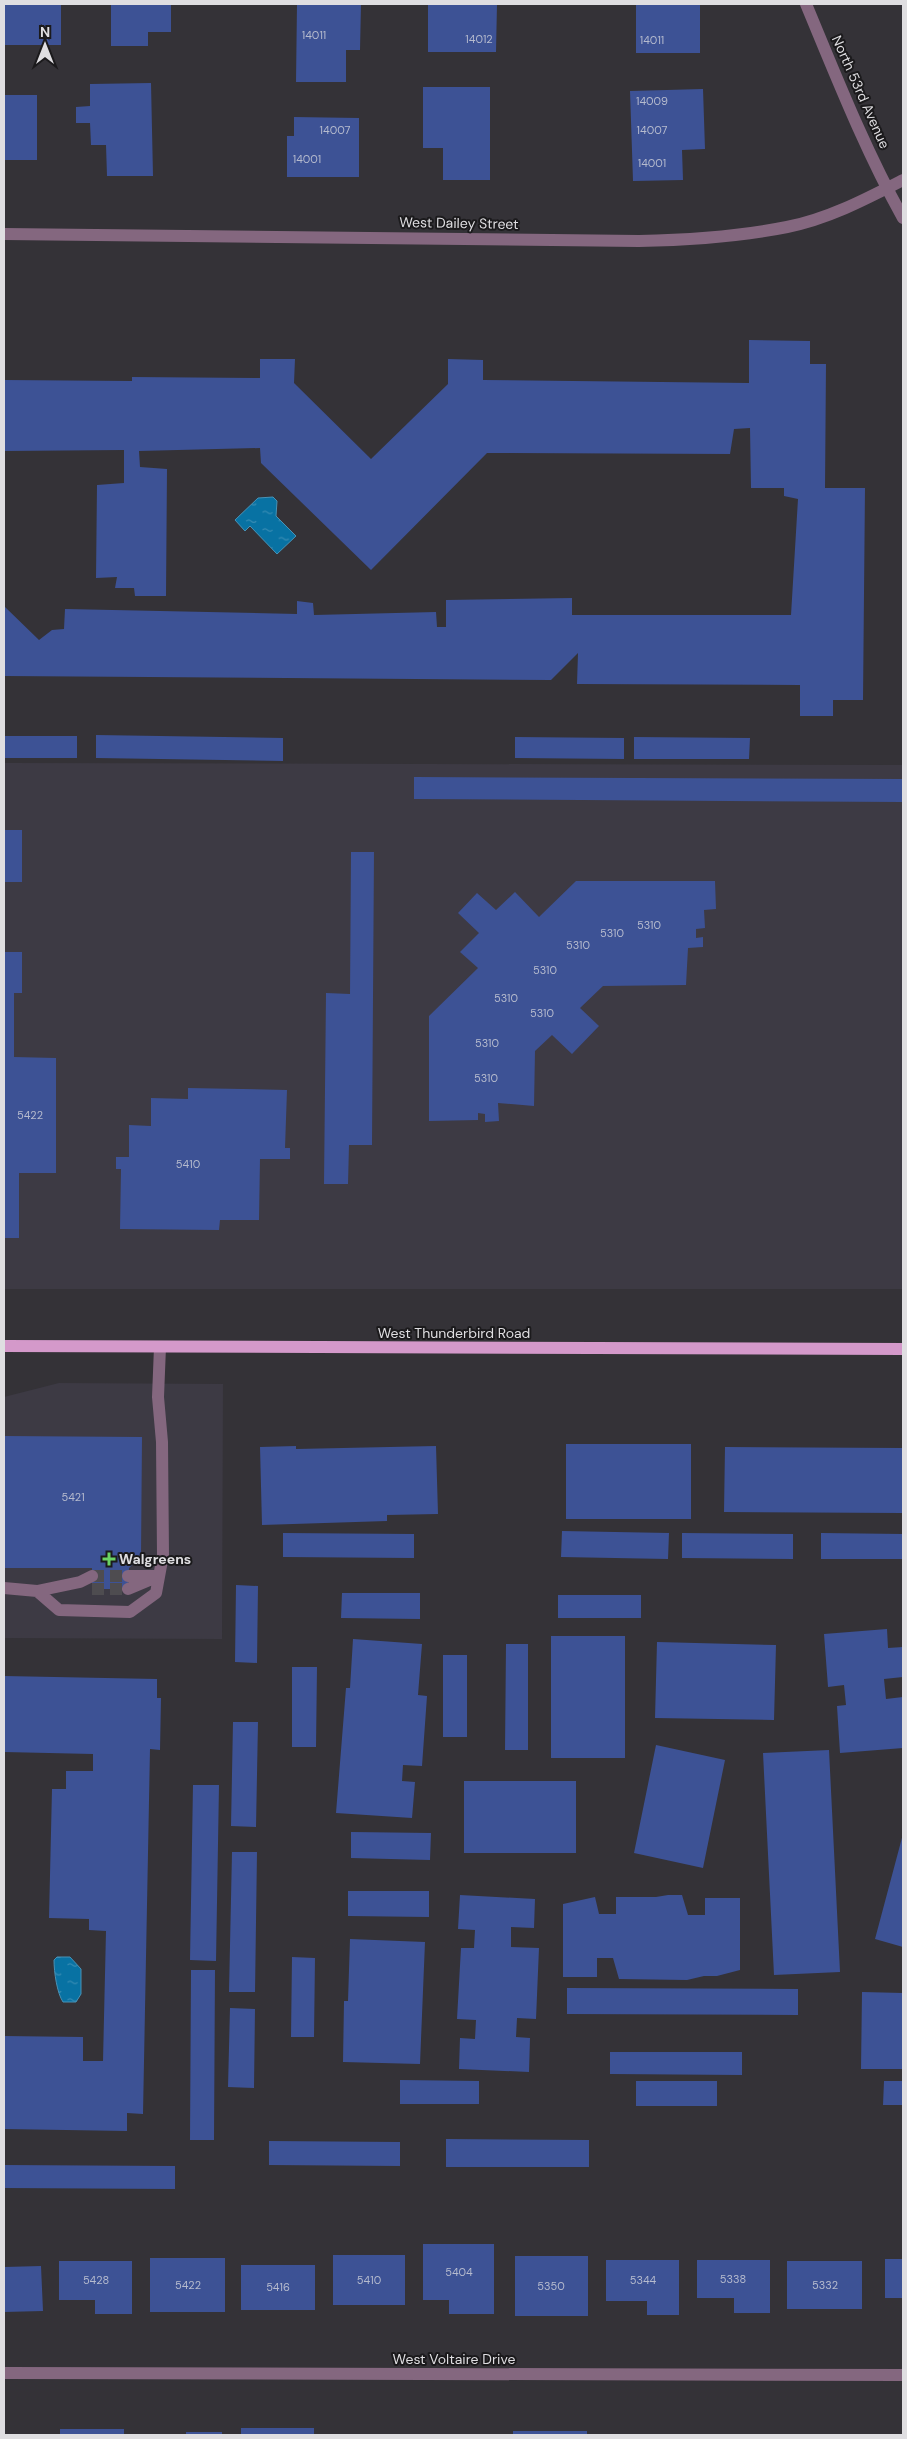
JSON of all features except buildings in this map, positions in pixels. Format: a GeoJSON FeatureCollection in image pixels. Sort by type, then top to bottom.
{"type":"FeatureCollection","features":[{"type":"Feature","properties":{"kind":"main road","name":"West Thunderbird Road"},"geometry":{"type":"LineString","coordinates":[[4,1346],[903,1349]]}},
{"type":"Feature","properties":{"kind":"street","name":"North 53rd Avenue"},"geometry":{"type":"LineString","coordinates":[[806,4],[840,86],[887,189],[903,218]]}},
{"type":"Feature","properties":{"kind":"street","name":"West Dailey Street"},"geometry":{"type":"LineString","coordinates":[[4,234],[638,241],[715,239],[788,227],[847,208],[903,180]]}},
{"type":"Feature","properties":{"kind":"street"},"geometry":{"type":"LineString","coordinates":[[37,1591],[59,1610],[130,1612],[156,1593],[163,1555],[162,1442],[158,1397],[160,1346]]}},
{"type":"Feature","properties":{"kind":"street"},"geometry":{"type":"LineString","coordinates":[[4,1588],[37,1591],[80,1582],[92,1576]]}},
{"type":"Feature","properties":{"kind":"street"},"geometry":{"type":"LineString","coordinates":[[128,1576],[160,1576]]}},
{"type":"Feature","properties":{"kind":"street"},"geometry":{"type":"LineString","coordinates":[[128,1589],[160,1576]]}},
{"type":"Feature","properties":{"kind":"street"},"geometry":{"type":"LineString","coordinates":[[80,1582],[92,1589]]}},
{"type":"Feature","properties":{"kind":"street","name":"West Voltaire Drive"},"geometry":{"type":"LineString","coordinates":[[4,2373],[903,2375]]}},
{"type":"Feature","properties":{"kind":"shaded area"},"geometry":{"type":"Polygon","coordinates":[[[4,763],[903,765],[903,1289],[4,1289],[4,763]]]}},
{"type":"Feature","properties":{"kind":"shaded area"},"geometry":{"type":"Polygon","coordinates":[[[59,1383],[223,1384],[222,1639],[4,1638],[4,1397],[59,1383]]]}},
{"type":"Feature","properties":{"kind":"water"},"geometry":{"type":"Polygon","coordinates":[[[273,497],[277,501],[276,516],[296,536],[277,554],[250,526],[245,531],[235,520],[258,498],[273,497]]]}},
{"type":"Feature","properties":{"kind":"water"},"geometry":{"type":"Polygon","coordinates":[[[57,1957],[70,1957],[81,1969],[81,1994],[76,2002],[63,2002],[61,1998],[54,1960],[57,1957]]]}},
{"type":"Feature","properties":{"kind":"tunnel"},"geometry":{"type":"LineString","coordinates":[[92,1576],[128,1576]]}},
{"type":"Feature","properties":{"kind":"tunnel"},"geometry":{"type":"LineString","coordinates":[[92,1589],[128,1589]]}},
{"type":"Feature","properties":{"kind":"place","name":"Walgreens"},"geometry":{"type":"Point","coordinates":[109,1559]}}]}
